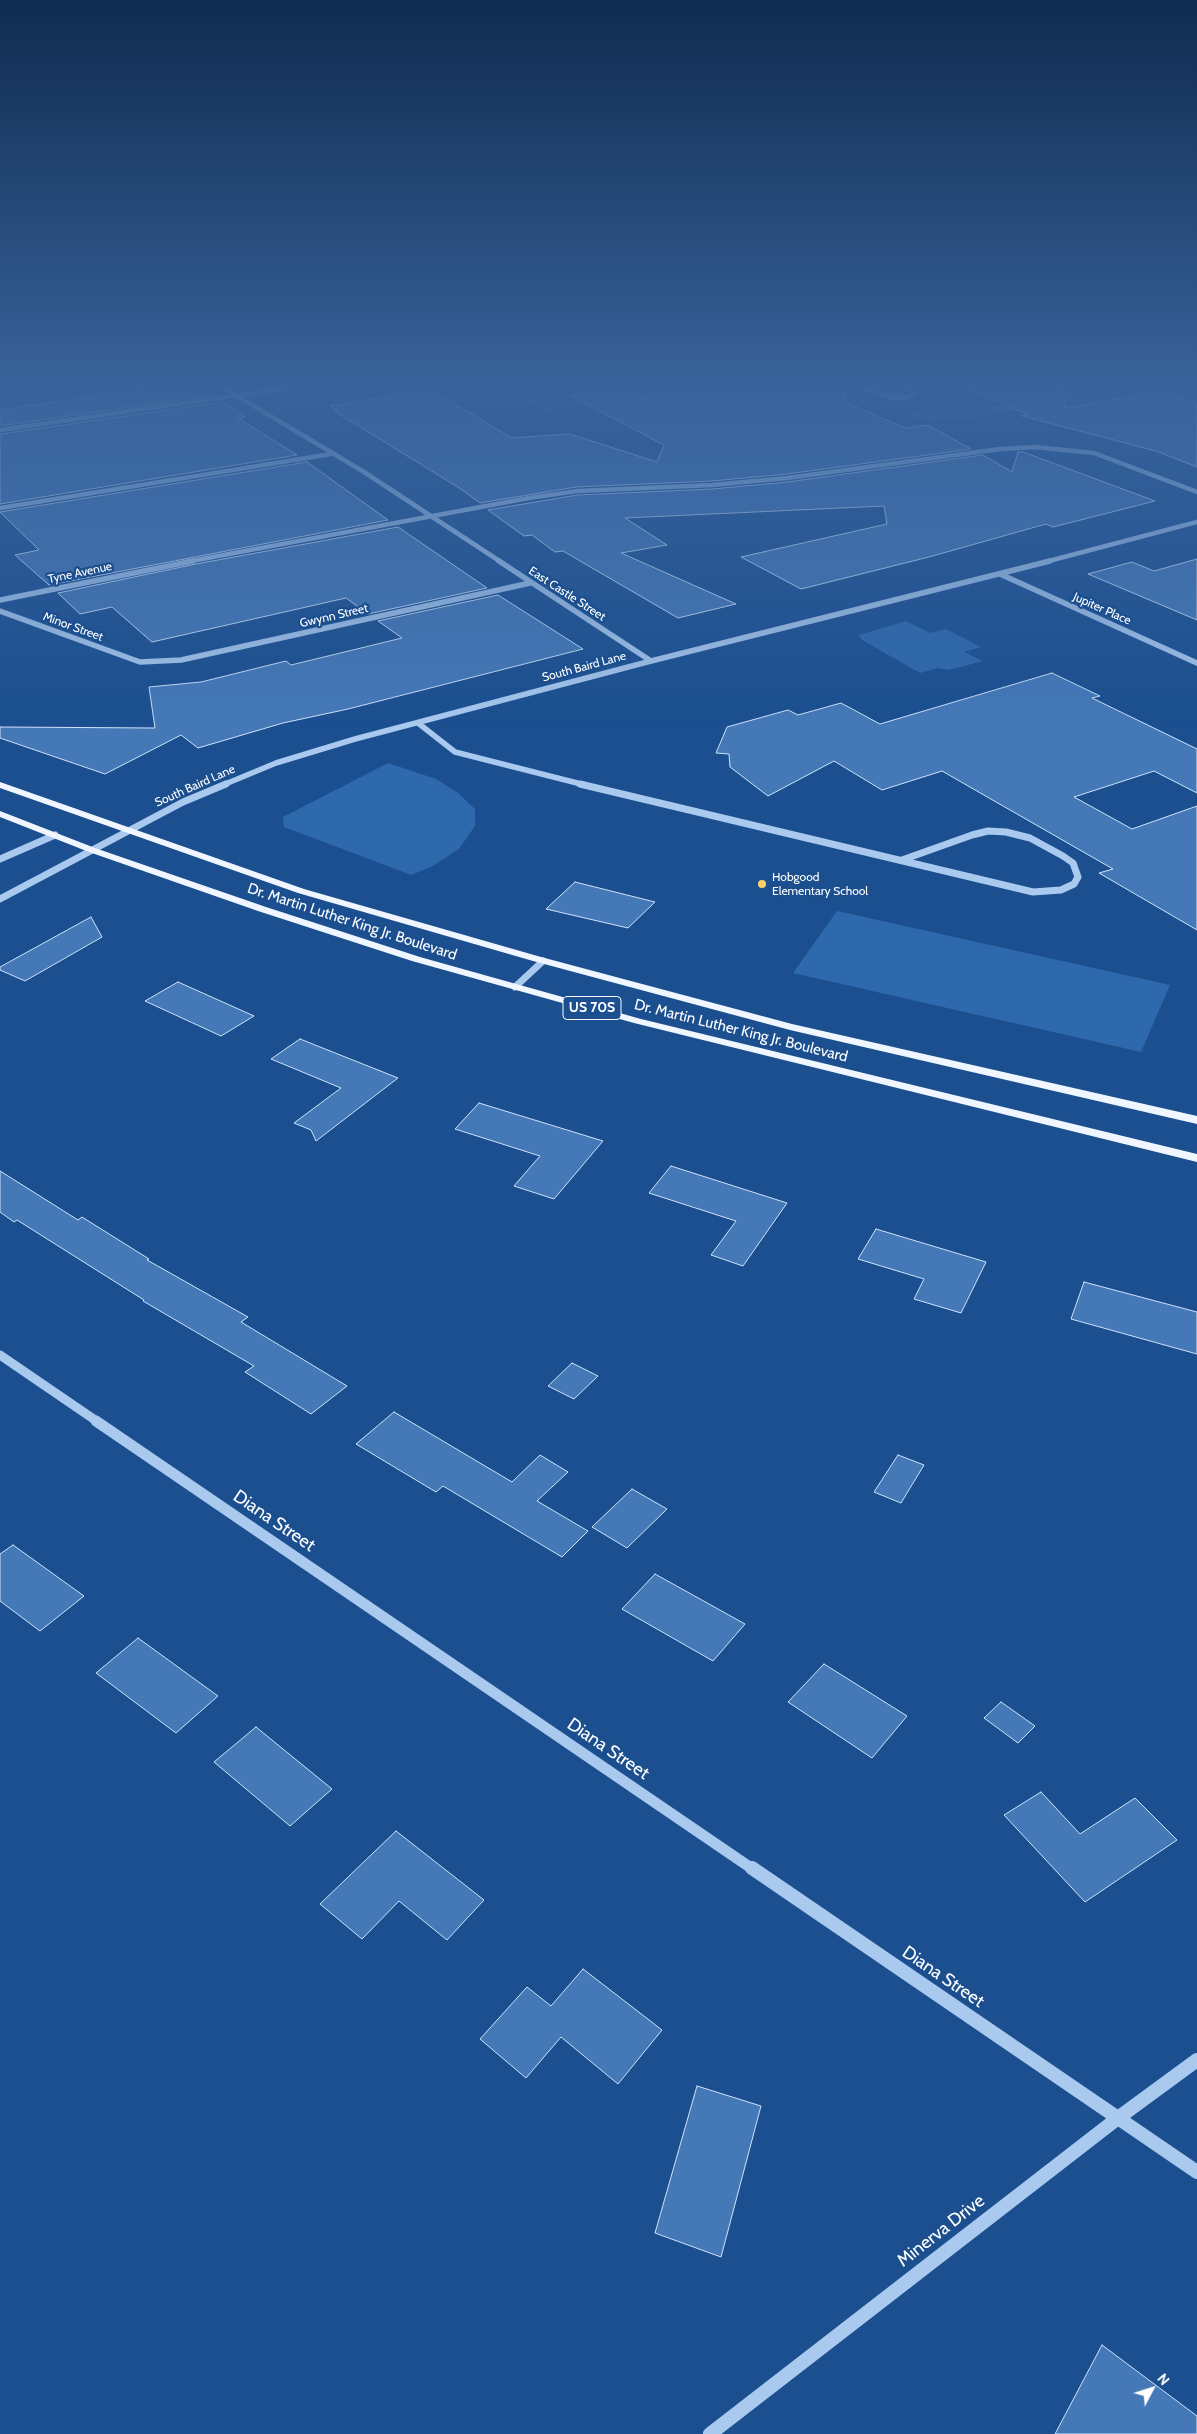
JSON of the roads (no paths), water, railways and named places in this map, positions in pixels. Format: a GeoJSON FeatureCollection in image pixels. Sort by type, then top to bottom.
{"type":"FeatureCollection","features":[{"type":"Feature","properties":{"kind":"main road","name":"Dr. Martin Luther King Jr. Boulevard"},"geometry":{"type":"LineString","coordinates":[[0,785],[127,831],[301,890],[543,961],[790,1027],[1197,1120]]}},
{"type":"Feature","properties":{"kind":"main road","name":"Dr. Martin Luther King Jr. Boulevard"},"geometry":{"type":"LineString","coordinates":[[0,814],[92,850],[262,910],[416,959],[688,1034],[1197,1158]]}},
{"type":"Feature","properties":{"kind":"street"},"geometry":{"type":"LineString","coordinates":[[0,508],[58,499]]}},
{"type":"Feature","properties":{"kind":"street","name":"East Castle Street"},"geometry":{"type":"LineString","coordinates":[[405,499],[530,583],[651,661]]}},
{"type":"Feature","properties":{"kind":"street","name":"Tyne Avenue"},"geometry":{"type":"LineString","coordinates":[[0,600],[128,573],[526,499]]}},
{"type":"Feature","properties":{"kind":"street","name":"South Baird Lane"},"geometry":{"type":"LineString","coordinates":[[0,899],[182,802],[276,763],[355,739],[651,661],[1000,574],[1197,522]]}},
{"type":"Feature","properties":{"kind":"street","name":"Jupiter Place"},"geometry":{"type":"LineString","coordinates":[[1000,574],[1197,663]]}},
{"type":"Feature","properties":{"kind":"street","name":"Gwynn Street"},"geometry":{"type":"LineString","coordinates":[[140,662],[181,660],[217,653],[530,583]]}},
{"type":"Feature","properties":{"kind":"street","name":"Minor Street"},"geometry":{"type":"LineString","coordinates":[[0,611],[140,662]]}},
{"type":"Feature","properties":{"kind":"street"},"geometry":{"type":"LineString","coordinates":[[418,723],[455,752],[496,764],[1033,892],[1062,890],[1074,884],[1078,877],[1073,863],[1063,856],[1030,838],[1006,832],[988,831],[972,835],[902,860]]}},
{"type":"Feature","properties":{"kind":"street"},"geometry":{"type":"LineString","coordinates":[[0,858],[55,836]]}},
{"type":"Feature","properties":{"kind":"street"},"geometry":{"type":"LineString","coordinates":[[515,987],[543,961]]}},
{"type":"Feature","properties":{"kind":"street","name":"Diana Street"},"geometry":{"type":"LineString","coordinates":[[0,1355],[1197,2172]]}},
{"type":"Feature","properties":{"kind":"street","name":"Minerva Drive"},"geometry":{"type":"LineString","coordinates":[[710,2434],[1118,2118],[1197,2060]]}},
{"type":"Feature","properties":{"kind":"place","name":"Hobgood Elementary School"},"geometry":{"type":"Point","coordinates":[762,884]}}]}
